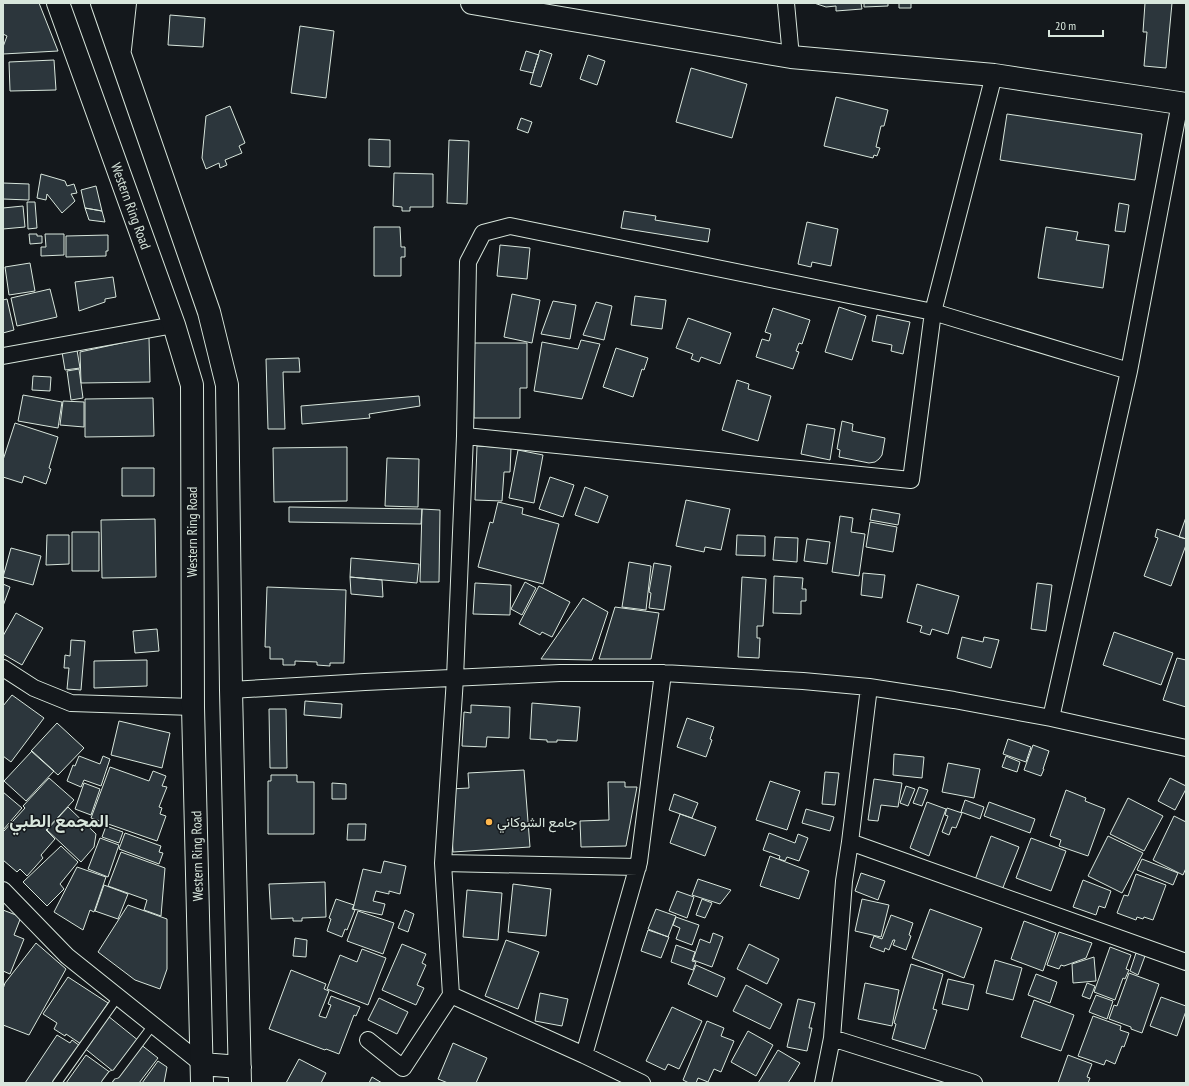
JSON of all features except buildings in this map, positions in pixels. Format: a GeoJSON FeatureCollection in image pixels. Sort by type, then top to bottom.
{"type":"FeatureCollection","features":[{"type":"Feature","properties":{"kind":"main road","name":"Western Ring Road"},"geometry":{"type":"LineString","coordinates":[[58,3],[174,324],[192,385],[193,707],[202,1074]]}},
{"type":"Feature","properties":{"kind":"main road"},"geometry":{"type":"LineString","coordinates":[[102,3],[209,312],[227,384],[231,690],[240,1075],[202,1074]]}},
{"type":"Feature","properties":{"kind":"main road"},"geometry":{"type":"LineString","coordinates":[[120,54],[125,3]]}},
{"type":"Feature","properties":{"kind":"main road"},"geometry":{"type":"LineString","coordinates":[[472,3],[791,57],[994,75],[1183,103]]}},
{"type":"Feature","properties":{"kind":"street"},"geometry":{"type":"LineString","coordinates":[[786,3],[791,57]]}},
{"type":"Feature","properties":{"kind":"street"},"geometry":{"type":"LineString","coordinates":[[465,436],[911,480],[933,312],[994,75]]}},
{"type":"Feature","properties":{"kind":"street"},"geometry":{"type":"LineString","coordinates":[[1051,718],[1129,371],[1183,103]]}},
{"type":"Feature","properties":{"kind":"street"},"geometry":{"type":"LineString","coordinates":[[368,1040],[403,1068],[451,995],[443,863],[454,678],[465,436],[468,262],[483,233],[510,226],[933,312],[1129,371]]}},
{"type":"Feature","properties":{"kind":"street"},"geometry":{"type":"LineString","coordinates":[[3,356],[174,324]]}},
{"type":"Feature","properties":{"kind":"street"},"geometry":{"type":"LineString","coordinates":[[3,668],[34,688],[71,703],[193,707]]}},
{"type":"Feature","properties":{"kind":"street"},"geometry":{"type":"LineString","coordinates":[[231,690],[560,673],[663,673],[803,681],[869,687],[954,700],[1051,718],[1186,748]]}},
{"type":"Feature","properties":{"kind":"street"},"geometry":{"type":"LineString","coordinates":[[584,1055],[638,867],[663,673]]}},
{"type":"Feature","properties":{"kind":"street"},"geometry":{"type":"LineString","coordinates":[[823,1083],[832,1038],[844,881],[869,687]]}},
{"type":"Feature","properties":{"kind":"street"},"geometry":{"type":"LineString","coordinates":[[850,842],[1186,962]]}},
{"type":"Feature","properties":{"kind":"street"},"geometry":{"type":"LineString","coordinates":[[443,863],[638,867]]}},
{"type":"Feature","properties":{"kind":"street"},"geometry":{"type":"LineString","coordinates":[[3,890],[67,956],[153,1025],[202,1074]]}},
{"type":"Feature","properties":{"kind":"street"},"geometry":{"type":"LineString","coordinates":[[451,995],[642,1083]]}},
{"type":"Feature","properties":{"kind":"street"},"geometry":{"type":"LineString","coordinates":[[832,1038],[974,1083]]}},
{"type":"Feature","properties":{"kind":"lane"},"geometry":{"type":"LineString","coordinates":[[56,1083],[118,997]]}},
{"type":"Feature","properties":{"kind":"lane"},"geometry":{"type":"LineString","coordinates":[[106,1083],[112,1074],[116,1074],[153,1025]]}},
{"type":"Feature","properties":{"kind":"place","name":"جامع الشوكاني"},"geometry":{"type":"Point","coordinates":[489,822]}},
{"type":"Feature","properties":{"kind":"district","name":"المجمع الطبي"},"geometry":{"type":"Point","coordinates":[59,821]}}]}
